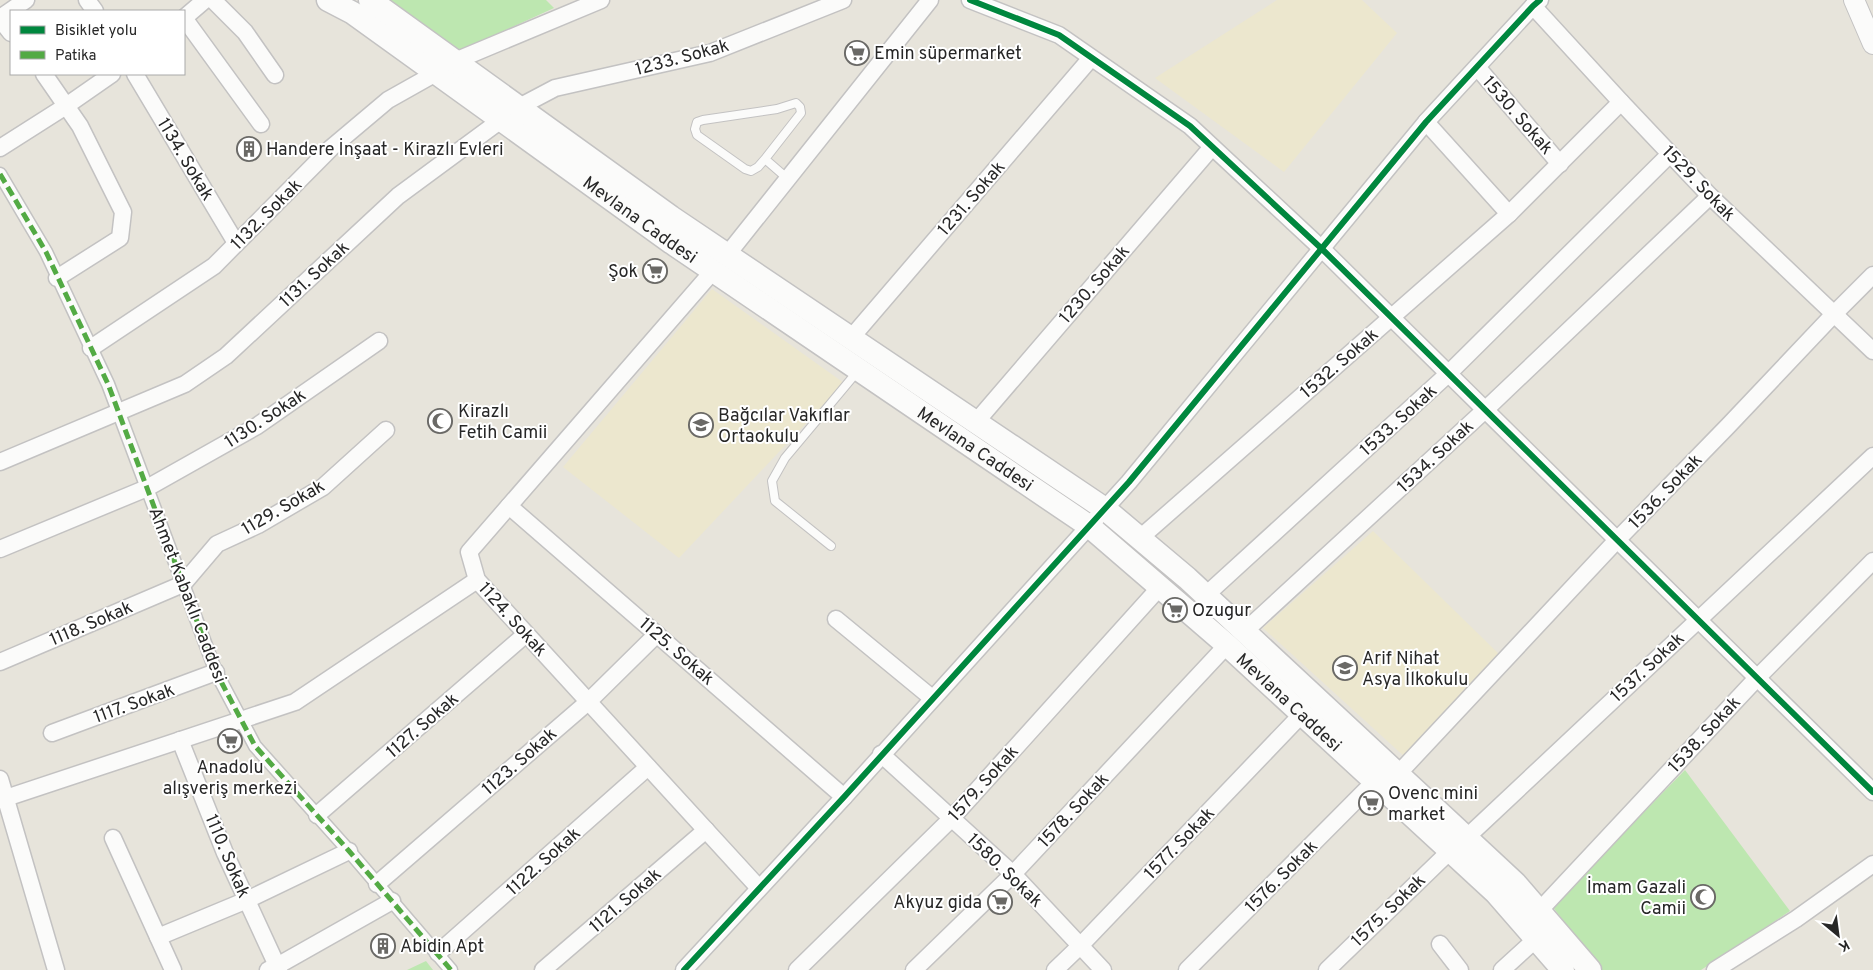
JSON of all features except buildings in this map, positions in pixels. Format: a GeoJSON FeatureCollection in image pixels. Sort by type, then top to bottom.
{"type":"FeatureCollection","features":[{"type":"Feature","properties":{"kind":"main road","name":"Mevlana Caddesi"},"geometry":{"type":"LineString","coordinates":[[328,0],[354,13],[436,73],[510,114],[720,263],[858,370],[1089,526],[1227,645],[1375,781],[1458,844],[1515,883],[1590,970]]}},
{"type":"Feature","properties":{"kind":"main road","name":"Mevlana Caddesi"},"geometry":{"type":"LineString","coordinates":[[370,0],[455,61],[510,114]]}},
{"type":"Feature","properties":{"kind":"main road","name":"Mevlana Caddesi"},"geometry":{"type":"LineString","coordinates":[[720,263],[851,338],[1105,508],[1245,631],[1398,774],[1458,844],[1496,893],[1563,970]]}},
{"type":"Feature","properties":{"kind":"street"},"geometry":{"type":"LineString","coordinates":[[12,10],[26,0]]}},
{"type":"Feature","properties":{"kind":"street"},"geometry":{"type":"LineString","coordinates":[[185,17],[205,0]]}},
{"type":"Feature","properties":{"kind":"street"},"geometry":{"type":"LineString","coordinates":[[214,0],[245,32],[274,75]]}},
{"type":"Feature","properties":{"kind":"street"},"geometry":{"type":"LineString","coordinates":[[455,61],[601,0]]}},
{"type":"Feature","properties":{"kind":"street","name":"1233. Sokak"},"geometry":{"type":"LineString","coordinates":[[510,114],[555,88],[710,53],[843,0]]}},
{"type":"Feature","properties":{"kind":"street","name":"1124. Sokak"},"geometry":{"type":"LineString","coordinates":[[759,888],[477,580],[469,552],[720,263],[930,0]]}},
{"type":"Feature","properties":{"kind":"street"},"geometry":{"type":"LineString","coordinates":[[970,0],[1059,35],[1190,126],[1322,249],[1873,792]]}},
{"type":"Feature","properties":{"kind":"street"},"geometry":{"type":"LineString","coordinates":[[1854,0],[1873,44]]}},
{"type":"Feature","properties":{"kind":"street"},"geometry":{"type":"LineString","coordinates":[[690,968],[759,888],[844,797],[1129,482],[1426,122],[1537,3]]}},
{"type":"Feature","properties":{"kind":"street","name":"1529. Sokak"},"geometry":{"type":"LineString","coordinates":[[1537,3],[1620,102],[1710,196],[1873,351]]}},
{"type":"Feature","properties":{"kind":"street"},"geometry":{"type":"LineString","coordinates":[[0,18],[10,32]]}},
{"type":"Feature","properties":{"kind":"street"},"geometry":{"type":"LineString","coordinates":[[185,19],[261,124]]}},
{"type":"Feature","properties":{"kind":"street","name":"1231. Sokak"},"geometry":{"type":"LineString","coordinates":[[851,338],[1091,58]]}},
{"type":"Feature","properties":{"kind":"street","name":"1530. Sokak"},"geometry":{"type":"LineString","coordinates":[[1477,67],[1560,164]]}},
{"type":"Feature","properties":{"kind":"street","name":"1132. Sokak"},"geometry":{"type":"LineString","coordinates":[[91,348],[214,266],[331,148],[388,100],[436,73]]}},
{"type":"Feature","properties":{"kind":"street"},"geometry":{"type":"LineString","coordinates":[[45,75],[80,126],[123,212],[120,238],[58,278]]}},
{"type":"Feature","properties":{"kind":"street"},"geometry":{"type":"LineString","coordinates":[[0,148],[111,75]]}},
{"type":"Feature","properties":{"kind":"street","name":"1134. Sokak"},"geometry":{"type":"LineString","coordinates":[[136,75],[236,244]]}},
{"type":"Feature","properties":{"kind":"street","name":"1532. Sokak"},"geometry":{"type":"LineString","coordinates":[[1140,538],[1509,214],[1620,102]]}},
{"type":"Feature","properties":{"kind":"street","name":"1131. Sokak"},"geometry":{"type":"LineString","coordinates":[[0,462],[185,384],[226,356],[398,196],[510,114]]}},
{"type":"Feature","properties":{"kind":"street"},"geometry":{"type":"LineString","coordinates":[[1426,122],[1509,214]]}},
{"type":"Feature","properties":{"kind":"street","name":"1230. Sokak"},"geometry":{"type":"LineString","coordinates":[[976,422],[1212,147]]}},
{"type":"Feature","properties":{"kind":"street","name":"1533. Sokak"},"geometry":{"type":"LineString","coordinates":[[1206,596],[1448,374],[1670,154]]}},
{"type":"Feature","properties":{"kind":"street","name":"Ahmet Kabaklı Caddesi"},"geometry":{"type":"LineString","coordinates":[[0,174],[46,252],[108,384],[216,672],[240,720],[255,746],[349,851],[451,970]]}},
{"type":"Feature","properties":{"kind":"street","name":"1534. Sokak"},"geometry":{"type":"LineString","coordinates":[[1245,631],[1485,410],[1710,196]]}},
{"type":"Feature","properties":{"kind":"street","name":"1536. Sokak"},"geometry":{"type":"LineString","coordinates":[[1398,774],[1618,540],[1834,314],[1873,276]]}},
{"type":"Feature","properties":{"kind":"street","name":"1130. Sokak"},"geometry":{"type":"LineString","coordinates":[[0,549],[147,488],[257,426],[379,341]]}},
{"type":"Feature","properties":{"kind":"street","name":"1129. Sokak"},"geometry":{"type":"LineString","coordinates":[[183,584],[217,544],[258,525],[323,487],[386,430]]}},
{"type":"Feature","properties":{"kind":"street","name":"1537. Sokak"},"geometry":{"type":"LineString","coordinates":[[1458,844],[1873,456]]}},
{"type":"Feature","properties":{"kind":"street","name":"1125. Sokak"},"geometry":{"type":"LineString","coordinates":[[509,506],[844,797]]}},
{"type":"Feature","properties":{"kind":"street","name":"1538. Sokak"},"geometry":{"type":"LineString","coordinates":[[1539,911],[1757,678],[1873,561]]}},
{"type":"Feature","properties":{"kind":"street"},"geometry":{"type":"LineString","coordinates":[[3,800],[295,702],[477,580]]}},
{"type":"Feature","properties":{"kind":"street","name":"1118. Sokak"},"geometry":{"type":"LineString","coordinates":[[0,662],[183,584]]}},
{"type":"Feature","properties":{"kind":"street","name":"1579. Sokak"},"geometry":{"type":"LineString","coordinates":[[797,970],[952,818],[1160,587]]}},
{"type":"Feature","properties":{"kind":"street"},"geometry":{"type":"LineString","coordinates":[[836,619],[932,698]]}},
{"type":"Feature","properties":{"kind":"street","name":"1127. Sokak"},"geometry":{"type":"LineString","coordinates":[[317,815],[526,634]]}},
{"type":"Feature","properties":{"kind":"street","name":"1123. Sokak"},"geometry":{"type":"LineString","coordinates":[[377,884],[588,702],[657,634]]}},
{"type":"Feature","properties":{"kind":"street","name":"1578. Sokak"},"geometry":{"type":"LineString","coordinates":[[914,970],[1013,874],[1227,645]]}},
{"type":"Feature","properties":{"kind":"street","name":"1117. Sokak"},"geometry":{"type":"LineString","coordinates":[[52,733],[216,672]]}},
{"type":"Feature","properties":{"kind":"street","name":"1577. Sokak"},"geometry":{"type":"LineString","coordinates":[[1055,970],[1302,714]]}},
{"type":"Feature","properties":{"kind":"street","name":"1110. Sokak"},"geometry":{"type":"LineString","coordinates":[[180,740],[275,969]]}},
{"type":"Feature","properties":{"kind":"street","name":"1580. Sokak"},"geometry":{"type":"LineString","coordinates":[[881,754],[1013,874],[1103,970]]}},
{"type":"Feature","properties":{"kind":"street","name":"1122. Sokak"},"geometry":{"type":"LineString","coordinates":[[438,953],[648,767]]}},
{"type":"Feature","properties":{"kind":"street"},"geometry":{"type":"LineString","coordinates":[[0,779],[3,800],[56,970]]}},
{"type":"Feature","properties":{"kind":"street","name":"1576. Sokak"},"geometry":{"type":"LineString","coordinates":[[1187,970],[1375,781]]}},
{"type":"Feature","properties":{"kind":"street","name":"1121. Sokak"},"geometry":{"type":"LineString","coordinates":[[543,970],[706,830]]}},
{"type":"Feature","properties":{"kind":"street"},"geometry":{"type":"LineString","coordinates":[[113,838],[173,970]]}},
{"type":"Feature","properties":{"kind":"street","name":"1575. Sokak"},"geometry":{"type":"LineString","coordinates":[[1327,970],[1458,844]]}},
{"type":"Feature","properties":{"kind":"street"},"geometry":{"type":"LineString","coordinates":[[158,937],[247,900],[349,851]]}},
{"type":"Feature","properties":{"kind":"street"},"geometry":{"type":"LineString","coordinates":[[1715,970],[1796,919],[1873,864]]}},
{"type":"Feature","properties":{"kind":"street"},"geometry":{"type":"LineString","coordinates":[[275,969],[392,901]]}},
{"type":"Feature","properties":{"kind":"street"},"geometry":{"type":"LineString","coordinates":[[1502,970],[1536,939]]}},
{"type":"Feature","properties":{"kind":"street"},"geometry":{"type":"LineString","coordinates":[[1440,944],[1460,970]]}},
{"type":"Feature","properties":{"kind":"lane"},"geometry":{"type":"LineString","coordinates":[[796,103],[800,107],[801,114],[765,160],[758,168],[751,171],[745,169],[697,135],[695,129],[697,122],[777,109],[796,103]]}},
{"type":"Feature","properties":{"kind":"lane"},"geometry":{"type":"LineString","coordinates":[[765,160],[788,179]]}},
{"type":"Feature","properties":{"kind":"lane"},"geometry":{"type":"LineString","coordinates":[[831,546],[775,501],[772,482],[785,458],[858,370]]}},
{"type":"Feature","properties":{"kind":"shaded area"},"geometry":{"type":"Polygon","coordinates":[[[1277,0],[1362,0],[1397,33],[1284,172],[1155,78],[1277,0]]]}},
{"type":"Feature","properties":{"kind":"shaded area","name":"Bağcılar Vakıflar Ortaokulu"},"geometry":{"type":"Polygon","coordinates":[[[712,289],[844,383],[679,558],[563,467],[712,289]]]}},
{"type":"Feature","properties":{"kind":"shaded area"},"geometry":{"type":"Polygon","coordinates":[[[1373,531],[1502,657],[1406,758],[1263,628],[1373,531]]]}},
{"type":"Feature","properties":{"kind":"green space"},"geometry":{"type":"Polygon","coordinates":[[[377,0],[546,0],[554,8],[460,51],[377,0]]]}},
{"type":"Feature","properties":{"kind":"green space"},"geometry":{"type":"Polygon","coordinates":[[[1685,770],[1790,911],[1701,970],[1601,970],[1552,906],[1685,770]]]}},
{"type":"Feature","properties":{"kind":"green space"},"geometry":{"type":"Polygon","coordinates":[[[426,961],[433,970],[407,970],[426,961]]]}},
{"type":"Feature","properties":{"kind":"marked path"},"geometry":{"type":"LineString","coordinates":[[0,174],[46,252],[108,384],[216,672],[255,746],[349,851],[451,970]]}},
{"type":"Feature","properties":{"kind":"cycle path"},"geometry":{"type":"LineString","coordinates":[[970,0],[1059,35],[1190,126],[1322,249],[1873,792]]}},
{"type":"Feature","properties":{"kind":"cycle path"},"geometry":{"type":"LineString","coordinates":[[684,970],[844,797],[1129,482],[1426,122],[1540,0]]}},
{"type":"Feature","properties":{"kind":"place","name":"Emin süpermarket"},"geometry":{"type":"Point","coordinates":[857,53]}},
{"type":"Feature","properties":{"kind":"place","name":"Handere İnşaat - Kirazlı Evleri"},"geometry":{"type":"Point","coordinates":[249,149]}},
{"type":"Feature","properties":{"kind":"place","name":"Şok"},"geometry":{"type":"Point","coordinates":[655,271]}},
{"type":"Feature","properties":{"kind":"place","name":"Kirazlı Fetih Camii"},"geometry":{"type":"Point","coordinates":[440,421]}},
{"type":"Feature","properties":{"kind":"place","name":"Bağcılar Vakıflar Ortaokulu"},"geometry":{"type":"Point","coordinates":[701,425]}},
{"type":"Feature","properties":{"kind":"place","name":"Ozugur"},"geometry":{"type":"Point","coordinates":[1175,610]}},
{"type":"Feature","properties":{"kind":"place","name":"Arif Nihat Asya İlkokulu"},"geometry":{"type":"Point","coordinates":[1345,668]}},
{"type":"Feature","properties":{"kind":"place","name":"Anadolu alışveriş merkezi"},"geometry":{"type":"Point","coordinates":[230,741]}},
{"type":"Feature","properties":{"kind":"place","name":"Ovenc mini market"},"geometry":{"type":"Point","coordinates":[1371,803]}},
{"type":"Feature","properties":{"kind":"place","name":"İmam Gazali Camii"},"geometry":{"type":"Point","coordinates":[1703,897]}},
{"type":"Feature","properties":{"kind":"place","name":"Akyuz gida"},"geometry":{"type":"Point","coordinates":[1000,902]}},
{"type":"Feature","properties":{"kind":"place","name":"Abidin Apt"},"geometry":{"type":"Point","coordinates":[383,946]}}]}
